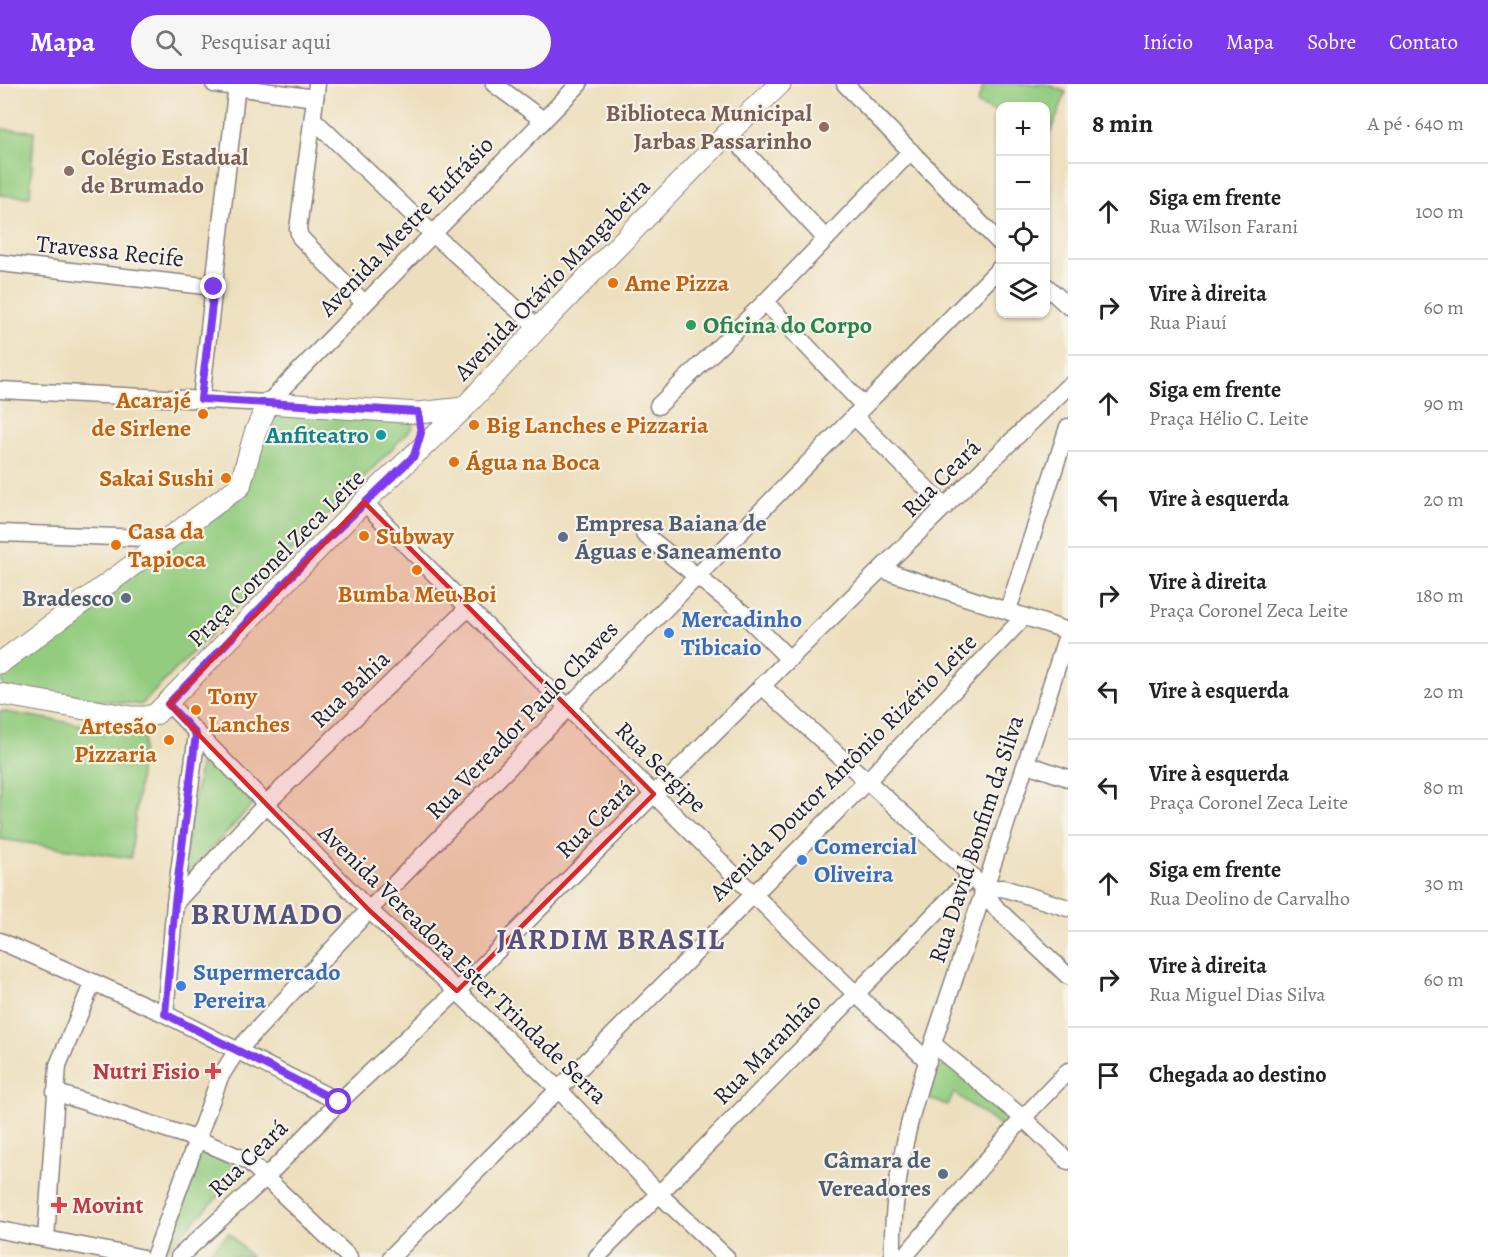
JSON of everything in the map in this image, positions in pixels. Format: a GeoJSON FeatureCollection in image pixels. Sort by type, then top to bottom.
{"type":"FeatureCollection","features":[{"type":"Feature","properties":{"kind":"main road","name":"Avenida Otávio Mangabeira"},"geometry":{"type":"LineString","coordinates":[[464,408],[538,328],[728,133],[780,84]]}},
{"type":"Feature","properties":{"kind":"main road"},"geometry":{"type":"LineString","coordinates":[[0,663],[240,486],[255,433],[268,403],[418,412],[464,408]]}},
{"type":"Feature","properties":{"kind":"main road","name":"Praça Coronel Zeca Leite"},"geometry":{"type":"LineString","coordinates":[[0,694],[131,717],[146,717],[168,704],[364,502],[464,408]]}},
{"type":"Feature","properties":{"kind":"main road"},"geometry":{"type":"LineString","coordinates":[[414,456],[421,433],[418,412]]}},
{"type":"Feature","properties":{"kind":"street"},"geometry":{"type":"LineString","coordinates":[[214,84],[316,91],[298,229],[300,237],[364,303]]}},
{"type":"Feature","properties":{"kind":"street"},"geometry":{"type":"LineString","coordinates":[[494,84],[543,120]]}},
{"type":"Feature","properties":{"kind":"street","name":"Avenida Mestre Eufrásio"},"geometry":{"type":"LineString","coordinates":[[268,403],[579,84]]}},
{"type":"Feature","properties":{"kind":"street"},"geometry":{"type":"LineString","coordinates":[[845,84],[996,239]]}},
{"type":"Feature","properties":{"kind":"street"},"geometry":{"type":"LineString","coordinates":[[201,399],[237,86]]}},
{"type":"Feature","properties":{"kind":"street"},"geometry":{"type":"LineString","coordinates":[[314,120],[432,233],[538,328]]}},
{"type":"Feature","properties":{"kind":"street"},"geometry":{"type":"LineString","coordinates":[[728,133],[826,239]]}},
{"type":"Feature","properties":{"kind":"street"},"geometry":{"type":"LineString","coordinates":[[658,406],[765,302],[911,152]]}},
{"type":"Feature","properties":{"kind":"street","name":"Travessa Recife"},"geometry":{"type":"LineString","coordinates":[[0,264],[214,287]]}},
{"type":"Feature","properties":{"kind":"street","name":"Rua Vereador Paulo Chaves"},"geometry":{"type":"LineString","coordinates":[[154,1257],[199,1140],[220,1077],[236,1052],[369,910],[996,272]]}},
{"type":"Feature","properties":{"kind":"street"},"geometry":{"type":"LineString","coordinates":[[1050,290],[1067,305]]}},
{"type":"Feature","properties":{"kind":"street"},"geometry":{"type":"LineString","coordinates":[[765,302],[945,507]]}},
{"type":"Feature","properties":{"kind":"street","name":"Rua Ceará"},"geometry":{"type":"LineString","coordinates":[[179,1257],[266,1177],[339,1102],[457,991],[789,659],[883,570],[1068,386]]}},
{"type":"Feature","properties":{"kind":"street"},"geometry":{"type":"LineString","coordinates":[[0,390],[268,403]]}},
{"type":"Feature","properties":{"kind":"street"},"geometry":{"type":"LineString","coordinates":[[1008,610],[1068,427]]}},
{"type":"Feature","properties":{"kind":"street","name":"Rua Sergipe"},"geometry":{"type":"LineString","coordinates":[[364,502],[467,609],[752,894],[854,994],[928,1061]]}},
{"type":"Feature","properties":{"kind":"street"},"geometry":{"type":"LineString","coordinates":[[0,533],[146,538],[167,542]]}},
{"type":"Feature","properties":{"kind":"street"},"geometry":{"type":"LineString","coordinates":[[644,534],[744,614],[789,659]]}},
{"type":"Feature","properties":{"kind":"street"},"geometry":{"type":"LineString","coordinates":[[883,570],[1068,632]]}},
{"type":"Feature","properties":{"kind":"street","name":"Rua Bahia"},"geometry":{"type":"LineString","coordinates":[[175,903],[267,803],[467,609]]}},
{"type":"Feature","properties":{"kind":"street","name":"Avenida Doutor Antônio Rizério Leite"},"geometry":{"type":"LineString","coordinates":[[391,1257],[557,1088],[866,782],[1024,617]]}},
{"type":"Feature","properties":{"kind":"street","name":"Rua David Bonfim da Silva"},"geometry":{"type":"LineString","coordinates":[[893,1257],[895,1186],[903,1146],[933,1044],[1027,764],[1068,632]]}},
{"type":"Feature","properties":{"kind":"street"},"geometry":{"type":"LineString","coordinates":[[762,686],[972,876],[997,909],[1068,976]]}},
{"type":"Feature","properties":{"kind":"street","name":"Avenida Vereadora Ester Trindade Serra"},"geometry":{"type":"LineString","coordinates":[[168,704],[369,910],[557,1088],[660,1196],[726,1257]]}},
{"type":"Feature","properties":{"kind":"street"},"geometry":{"type":"LineString","coordinates":[[165,1014],[175,903],[196,734]]}},
{"type":"Feature","properties":{"kind":"street"},"geometry":{"type":"LineString","coordinates":[[1027,764],[1068,778]]}},
{"type":"Feature","properties":{"kind":"street","name":"Rua Maranhão"},"geometry":{"type":"LineString","coordinates":[[597,1257],[660,1196],[854,994],[972,876]]}},
{"type":"Feature","properties":{"kind":"street"},"geometry":{"type":"LineString","coordinates":[[984,889],[1003,888],[1068,908]]}},
{"type":"Feature","properties":{"kind":"street"},"geometry":{"type":"LineString","coordinates":[[0,940],[165,1014],[236,1052],[339,1102]]}},
{"type":"Feature","properties":{"kind":"street"},"geometry":{"type":"LineString","coordinates":[[46,1238],[58,1065],[93,982]]}},
{"type":"Feature","properties":{"kind":"street"},"geometry":{"type":"LineString","coordinates":[[933,1044],[1023,1118],[1068,1161]]}},
{"type":"Feature","properties":{"kind":"street"},"geometry":{"type":"LineString","coordinates":[[904,1257],[1023,1118],[1068,1071]]}},
{"type":"Feature","properties":{"kind":"street"},"geometry":{"type":"LineString","coordinates":[[55,1092],[199,1140],[248,1161],[350,1257]]}},
{"type":"Feature","properties":{"kind":"street"},"geometry":{"type":"LineString","coordinates":[[0,1230],[139,1257]]}},
{"type":"Feature","properties":{"kind":"highlighted area"},"geometry":{"type":"Polygon","coordinates":[[[364,502],[654,794],[457,991],[369,910],[169,704],[364,502]]]}},
{"type":"Feature","properties":{"kind":"green space"},"geometry":{"type":"Polygon","coordinates":[[[984,84],[1046,84],[1066,92],[1051,132],[1050,102],[996,102],[996,111],[977,104],[984,84]]]}},
{"type":"Feature","properties":{"kind":"green space"},"geometry":{"type":"Polygon","coordinates":[[[0,129],[34,131],[30,197],[0,195],[0,129]]]}},
{"type":"Feature","properties":{"kind":"green space"},"geometry":{"type":"Polygon","coordinates":[[[262,412],[410,415],[413,427],[141,705],[5,688],[0,680],[0,670],[242,488],[262,412]]]}},
{"type":"Feature","properties":{"kind":"green space"},"geometry":{"type":"Polygon","coordinates":[[[0,711],[144,735],[131,858],[0,839],[0,711]]]}},
{"type":"Feature","properties":{"kind":"green space"},"geometry":{"type":"Polygon","coordinates":[[[202,754],[253,804],[180,883],[202,754]]]}},
{"type":"Feature","properties":{"kind":"green space"},"geometry":{"type":"Polygon","coordinates":[[[949,1064],[959,1067],[1015,1123],[1007,1131],[954,1093],[948,1105],[926,1098],[931,1072],[949,1064]]]}},
{"type":"Feature","properties":{"kind":"green space"},"geometry":{"type":"Polygon","coordinates":[[[199,1150],[244,1170],[164,1252],[199,1150]]]}},
{"type":"Feature","properties":{"kind":"green space"},"geometry":{"type":"Polygon","coordinates":[[[229,1233],[251,1257],[204,1257],[229,1233]]]}},
{"type":"Feature","properties":{"kind":"place","name":"Biblioteca Municipal Jarbas Passarinho"},"geometry":{"type":"Point","coordinates":[824,127]}},
{"type":"Feature","properties":{"kind":"place","name":"Colégio Estadual de Brumado"},"geometry":{"type":"Point","coordinates":[69,171]}},
{"type":"Feature","properties":{"kind":"place","name":"Ame Pizza"},"geometry":{"type":"Point","coordinates":[613,283]}},
{"type":"Feature","properties":{"kind":"place","name":"Oficina do Corpo"},"geometry":{"type":"Point","coordinates":[691,325]}},
{"type":"Feature","properties":{"kind":"place","name":"Acarajé de Sirlene"},"geometry":{"type":"Point","coordinates":[203,414]}},
{"type":"Feature","properties":{"kind":"place","name":"Big Lanches e Pizzaria"},"geometry":{"type":"Point","coordinates":[474,425]}},
{"type":"Feature","properties":{"kind":"place","name":"Anfiteatro"},"geometry":{"type":"Point","coordinates":[381,435]}},
{"type":"Feature","properties":{"kind":"place","name":"Água na Boca"},"geometry":{"type":"Point","coordinates":[454,462]}},
{"type":"Feature","properties":{"kind":"place","name":"Sakai Sushi"},"geometry":{"type":"Point","coordinates":[226,478]}},
{"type":"Feature","properties":{"kind":"place","name":"Subway"},"geometry":{"type":"Point","coordinates":[364,536]}},
{"type":"Feature","properties":{"kind":"place","name":"Empresa Baiana de Águas e Saneamento"},"geometry":{"type":"Point","coordinates":[563,537]}},
{"type":"Feature","properties":{"kind":"place","name":"Casa da Tapioca"},"geometry":{"type":"Point","coordinates":[116,545]}},
{"type":"Feature","properties":{"kind":"place","name":"Bumba Meu Boi"},"geometry":{"type":"Point","coordinates":[417,570]}},
{"type":"Feature","properties":{"kind":"place","name":"Bradesco"},"geometry":{"type":"Point","coordinates":[126,598]}},
{"type":"Feature","properties":{"kind":"place","name":"Mercadinho Tibicaio"},"geometry":{"type":"Point","coordinates":[669,633]}},
{"type":"Feature","properties":{"kind":"place","name":"Tony Lanches"},"geometry":{"type":"Point","coordinates":[196,710]}},
{"type":"Feature","properties":{"kind":"place","name":"Artesão Pizzaria"},"geometry":{"type":"Point","coordinates":[169,740]}},
{"type":"Feature","properties":{"kind":"place","name":"Comercial Oliveira"},"geometry":{"type":"Point","coordinates":[802,860]}},
{"type":"Feature","properties":{"kind":"place","name":"Supermercado Pereira"},"geometry":{"type":"Point","coordinates":[181,986]}},
{"type":"Feature","properties":{"kind":"place","name":"Nutri Fisio"},"geometry":{"type":"Point","coordinates":[213,1071]}},
{"type":"Feature","properties":{"kind":"place","name":"Câmara de Vereadores"},"geometry":{"type":"Point","coordinates":[943,1174]}},
{"type":"Feature","properties":{"kind":"place","name":"Movint"},"geometry":{"type":"Point","coordinates":[59,1205]}},
{"type":"Feature","properties":{"kind":"district","name":"BRUMADO"},"geometry":{"type":"Point","coordinates":[267,914]}},
{"type":"Feature","properties":{"kind":"district","name":"JARDIM BRASIL"},"geometry":{"type":"Point","coordinates":[611,939]}},
{"type":"Feature","properties":{"kind":"route"},"geometry":{"type":"LineString","coordinates":[[214,287],[201,399],[418,412],[421,433],[414,456],[322,544],[168,704],[196,734],[175,903],[165,1014],[236,1052],[339,1102]]}}]}
